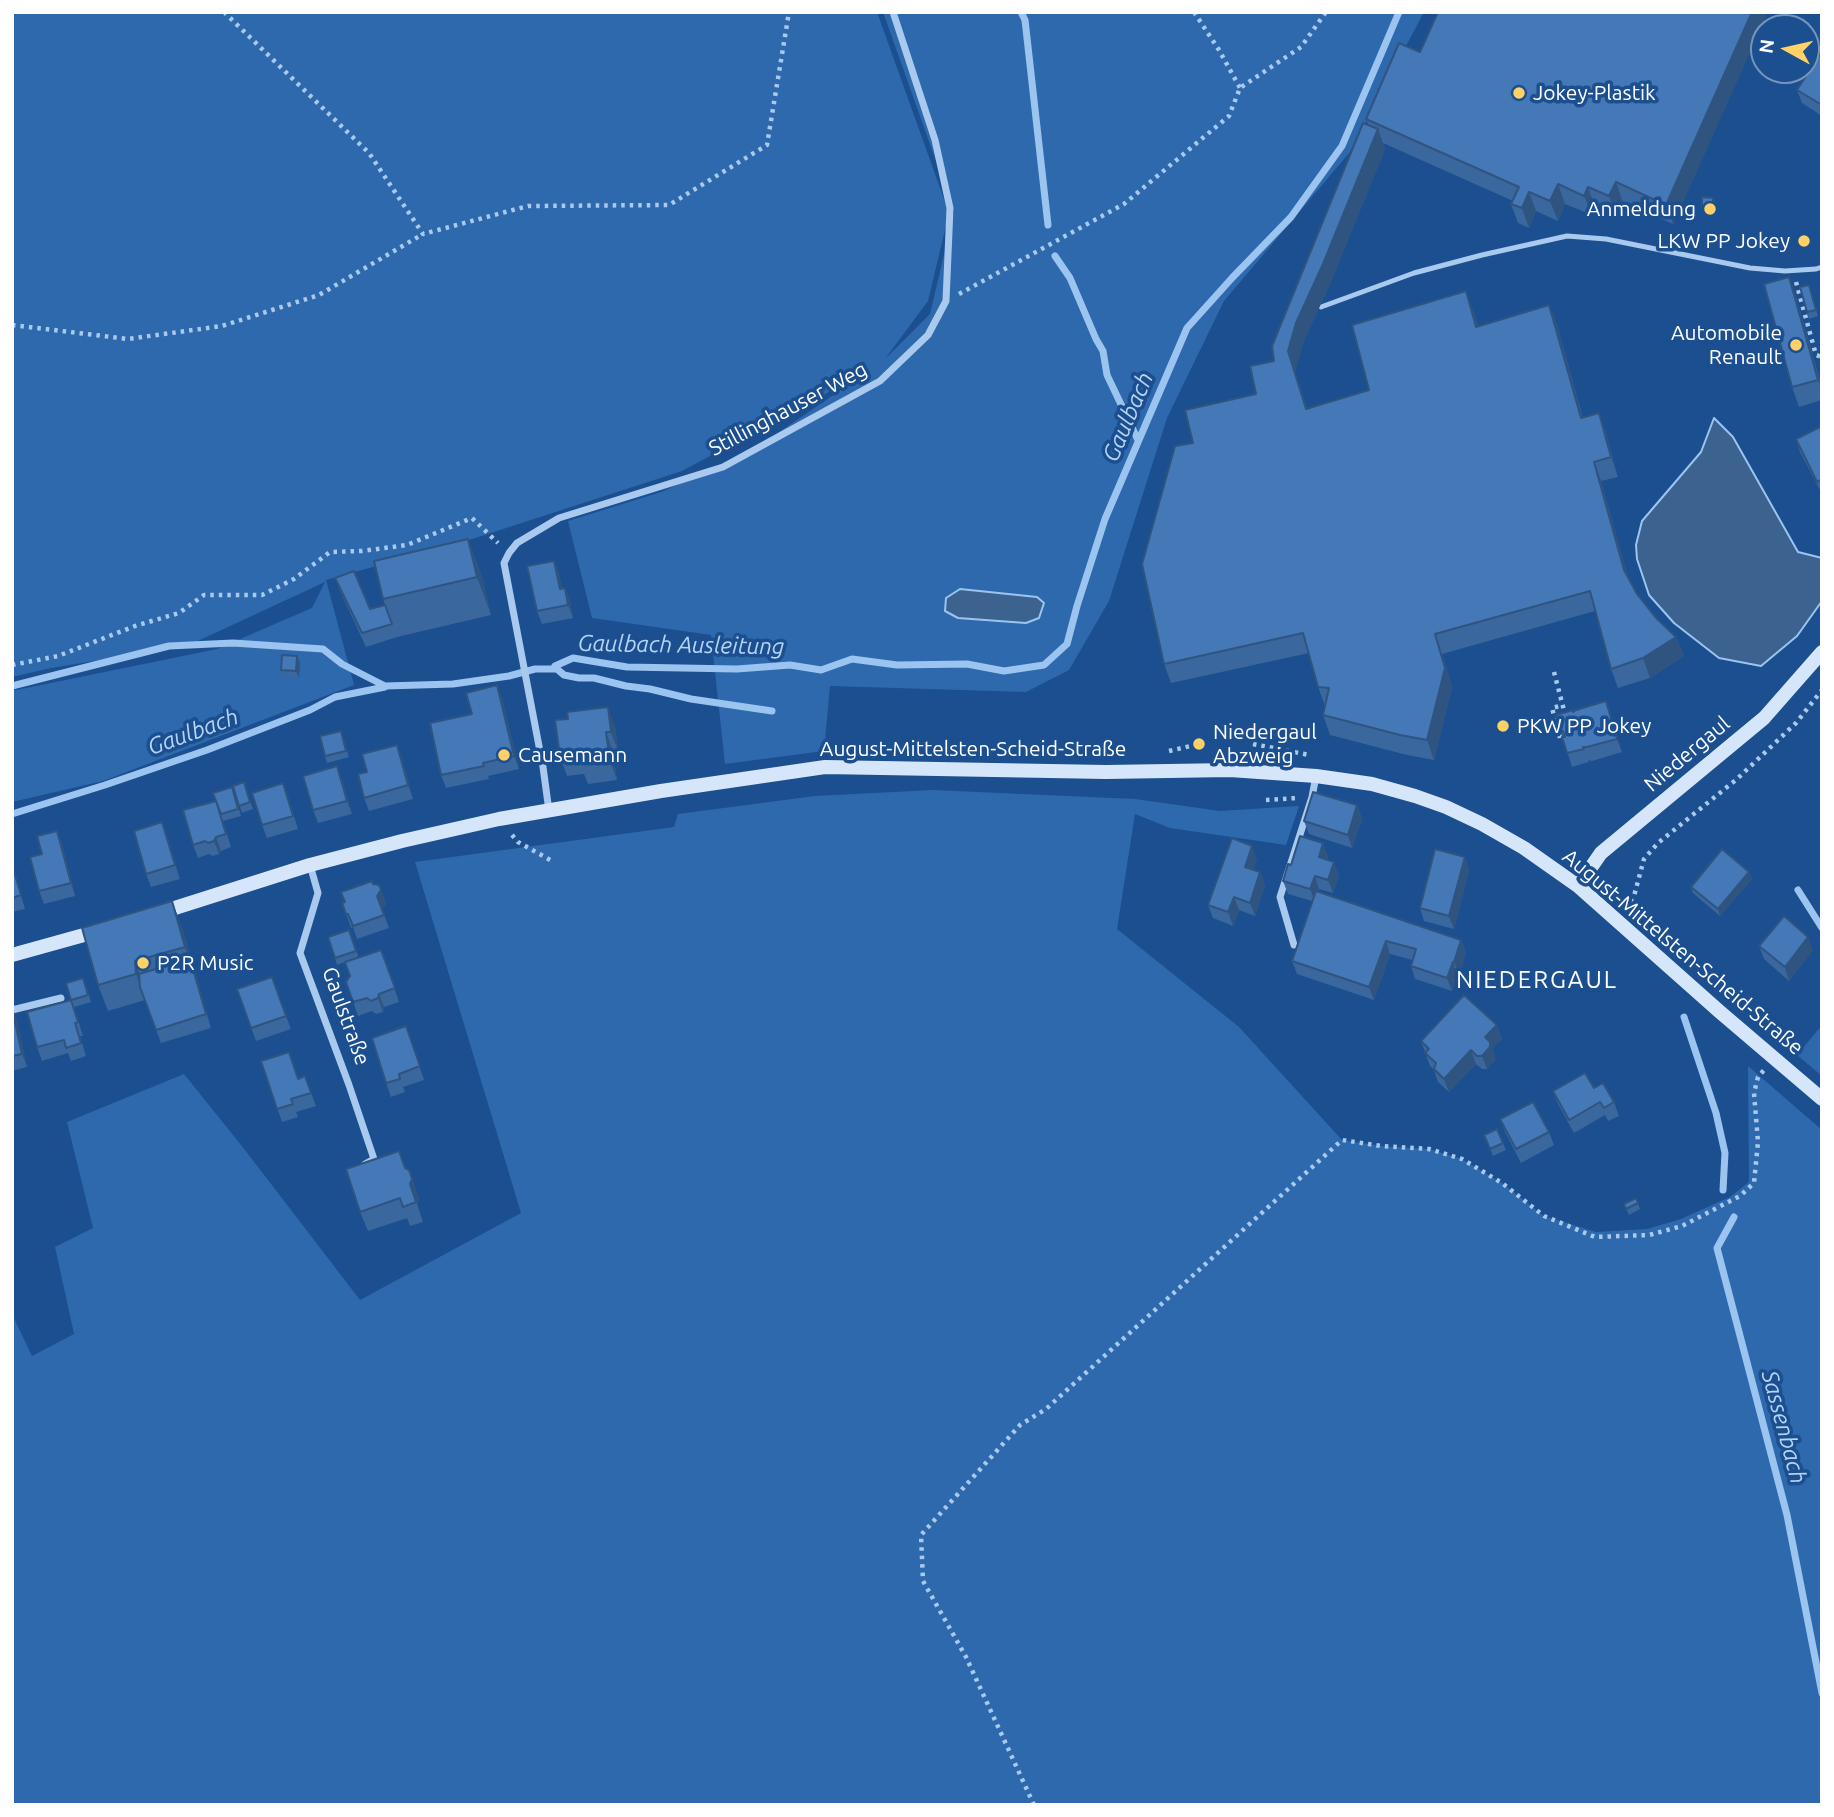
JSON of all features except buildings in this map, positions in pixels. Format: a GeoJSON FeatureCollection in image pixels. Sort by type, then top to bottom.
{"type":"FeatureCollection","features":[{"type":"Feature","properties":{"kind":"main road","name":"Niedergaul"},"geometry":{"type":"LineString","coordinates":[[1578,886],[1601,853],[1764,718],[1822,653]]}},
{"type":"Feature","properties":{"kind":"main road","name":"August-Mittelsten-Scheid-Straße"},"geometry":{"type":"LineString","coordinates":[[549,811],[660,791],[825,767],[1106,772],[1230,770],[1316,776],[1372,784],[1446,807],[1524,848],[1578,886],[1822,1099]]}},
{"type":"Feature","properties":{"kind":"main road"},"geometry":{"type":"LineString","coordinates":[[140,919],[310,865],[499,819],[549,811]]}},
{"type":"Feature","properties":{"kind":"main road"},"geometry":{"type":"LineString","coordinates":[[12,956],[114,926]]}},
{"type":"Feature","properties":{"kind":"street","name":"Stillinghauser Weg"},"geometry":{"type":"LineString","coordinates":[[509,553],[517,543],[559,518],[723,467],[880,381],[928,335],[946,301],[950,208],[935,140],[893,12]]}},
{"type":"Feature","properties":{"kind":"street"},"geometry":{"type":"LineString","coordinates":[[509,553],[505,563],[549,811]]}},
{"type":"Feature","properties":{"kind":"street"},"geometry":{"type":"LineString","coordinates":[[1294,945],[1280,897],[1316,776]]}},
{"type":"Feature","properties":{"kind":"street","name":"Gaulstraße"},"geometry":{"type":"LineString","coordinates":[[310,865],[318,893],[300,953],[374,1160],[354,1168]]}},
{"type":"Feature","properties":{"kind":"street"},"geometry":{"type":"LineString","coordinates":[[12,1010],[61,998]]}},
{"type":"Feature","properties":{"kind":"lane"},"geometry":{"type":"LineString","coordinates":[[1321,307],[1414,273],[1567,236],[1606,239],[1664,249],[1750,268],[1793,271],[1822,267]]}},
{"type":"Feature","properties":{"kind":"path"},"geometry":{"type":"LineString","coordinates":[[224,12],[369,153],[423,234]]}},
{"type":"Feature","properties":{"kind":"path"},"geometry":{"type":"LineString","coordinates":[[12,325],[128,339],[222,326],[318,295],[423,234],[528,206],[669,205],[767,145],[789,12]]}},
{"type":"Feature","properties":{"kind":"path"},"geometry":{"type":"LineString","coordinates":[[1194,12],[1240,88]]}},
{"type":"Feature","properties":{"kind":"path"},"geometry":{"type":"LineString","coordinates":[[946,301],[1124,204],[1229,116],[1240,88],[1301,47],[1326,12]]}},
{"type":"Feature","properties":{"kind":"path"},"geometry":{"type":"LineString","coordinates":[[1793,271],[1816,355],[1822,357]]}},
{"type":"Feature","properties":{"kind":"path"},"geometry":{"type":"LineString","coordinates":[[12,665],[58,656],[135,626],[179,613],[204,595],[262,595],[294,579],[330,552],[407,545],[472,519],[509,553]]}},
{"type":"Feature","properties":{"kind":"path"},"geometry":{"type":"LineString","coordinates":[[1554,672],[1566,719]]}},
{"type":"Feature","properties":{"kind":"path"},"geometry":{"type":"LineString","coordinates":[[1616,920],[1634,896],[1644,859],[1658,843],[1737,779],[1796,723],[1822,690]]}},
{"type":"Feature","properties":{"kind":"path"},"geometry":{"type":"LineString","coordinates":[[1560,738],[1552,708],[1563,705]]}},
{"type":"Feature","properties":{"kind":"path"},"geometry":{"type":"LineString","coordinates":[[1166,752],[1199,744]]}},
{"type":"Feature","properties":{"kind":"path"},"geometry":{"type":"LineString","coordinates":[[1266,800],[1311,797]]}},
{"type":"Feature","properties":{"kind":"path"},"geometry":{"type":"LineString","coordinates":[[499,819],[518,842],[552,861]]}},
{"type":"Feature","properties":{"kind":"path"},"geometry":{"type":"LineString","coordinates":[[1034,1805],[966,1657],[923,1581],[921,1535],[1020,1425],[1046,1409],[1342,1140],[1429,1149],[1462,1159],[1502,1183],[1544,1216],[1595,1237],[1649,1234],[1682,1226],[1740,1196],[1754,1183],[1758,1142],[1754,1093],[1758,1077],[1774,1057]]}},
{"type":"Feature","properties":{"kind":"shaded area"},"geometry":{"type":"Polygon","coordinates":[[[12,12],[877,12],[949,213],[928,301],[885,359],[930,314],[954,212],[883,12],[1424,12],[1350,152],[1224,301],[1167,418],[1109,601],[1069,670],[1026,692],[830,686],[824,751],[725,764],[711,635],[592,618],[568,521],[661,492],[747,454],[870,370],[682,471],[463,542],[326,580],[354,685],[103,781],[12,802],[12,691],[217,649],[312,608],[325,582],[187,646],[12,677],[12,12]]]}},
{"type":"Feature","properties":{"kind":"shaded area"},"geometry":{"type":"Polygon","coordinates":[[[1714,418],[1733,437],[1798,552],[1822,558],[1822,601],[1797,636],[1761,666],[1719,658],[1674,623],[1649,595],[1637,559],[1636,545],[1642,521],[1701,452],[1714,418]]]}},
{"type":"Feature","properties":{"kind":"shaded area"},"geometry":{"type":"Polygon","coordinates":[[[960,589],[1037,597],[1044,603],[1039,618],[1026,623],[958,618],[945,611],[946,598],[960,589]]]}},
{"type":"Feature","properties":{"kind":"shaded area"},"geometry":{"type":"Polygon","coordinates":[[[933,790],[1135,799],[1220,811],[1299,806],[1286,845],[1170,828],[1135,814],[1117,929],[1239,1027],[1342,1140],[1429,1149],[1462,1159],[1502,1183],[1544,1216],[1596,1232],[1647,1229],[1681,1219],[1730,1197],[1749,1182],[1748,1066],[1822,1130],[1822,1805],[12,1805],[12,1314],[32,1356],[74,1334],[55,1247],[93,1228],[67,1122],[184,1074],[360,1300],[521,1213],[415,862],[674,827],[678,814],[815,796],[933,790]]]}},
{"type":"Feature","properties":{"kind":"shaded area"},"geometry":{"type":"Polygon","coordinates":[[[1822,1025],[1822,1076],[1797,1055],[1822,1025]]]}},
{"type":"Feature","properties":{"kind":"waterway"},"geometry":{"type":"LineString","coordinates":[[1021,12],[1025,20],[1048,225]]}},
{"type":"Feature","properties":{"kind":"waterway","name":"Gaulbach"},"geometry":{"type":"LineString","coordinates":[[12,686],[169,646],[233,643],[323,649],[342,664],[385,686],[453,684],[509,676],[535,669],[557,669],[555,666],[573,658],[627,667],[737,669],[790,665],[821,670],[852,659],[897,665],[967,664],[1004,671],[1044,665],[1067,644],[1105,519],[1187,328],[1291,217],[1342,146],[1399,12]]}},
{"type":"Feature","properties":{"kind":"waterway"},"geometry":{"type":"LineString","coordinates":[[1055,256],[1070,278],[1103,351],[1107,375],[1138,440]]}},
{"type":"Feature","properties":{"kind":"waterway"},"geometry":{"type":"LineString","coordinates":[[557,669],[564,675],[579,678],[594,678],[691,699],[772,711]]}},
{"type":"Feature","properties":{"kind":"waterway","name":"Gaulbach"},"geometry":{"type":"LineString","coordinates":[[12,814],[207,750],[310,710],[335,697],[385,687]]}},
{"type":"Feature","properties":{"kind":"waterway"},"geometry":{"type":"LineString","coordinates":[[1798,890],[1822,928]]}},
{"type":"Feature","properties":{"kind":"waterway","name":"Sassenbach"},"geometry":{"type":"LineString","coordinates":[[1684,1017],[1716,1113],[1725,1153],[1723,1190]]}},
{"type":"Feature","properties":{"kind":"waterway","name":"Sassenbach"},"geometry":{"type":"LineString","coordinates":[[1734,1217],[1717,1248],[1787,1515],[1822,1693]]}},
{"type":"Feature","properties":{"kind":"place","name":"Jokey-Plastik"},"geometry":{"type":"Point","coordinates":[1519,93]}},
{"type":"Feature","properties":{"kind":"place","name":"Anmeldung"},"geometry":{"type":"Point","coordinates":[1710,209]}},
{"type":"Feature","properties":{"kind":"place","name":"LKW PP Jokey"},"geometry":{"type":"Point","coordinates":[1804,241]}},
{"type":"Feature","properties":{"kind":"place","name":"Automobile Renault"},"geometry":{"type":"Point","coordinates":[1796,345]}},
{"type":"Feature","properties":{"kind":"place","name":"PKW PP Jokey"},"geometry":{"type":"Point","coordinates":[1503,726]}},
{"type":"Feature","properties":{"kind":"place","name":"Niedergaul Abzweig"},"geometry":{"type":"Point","coordinates":[1199,744]}},
{"type":"Feature","properties":{"kind":"place","name":"Causemann"},"geometry":{"type":"Point","coordinates":[504,755]}},
{"type":"Feature","properties":{"kind":"place","name":"P2R Music"},"geometry":{"type":"Point","coordinates":[143,963]}},
{"type":"Feature","properties":{"kind":"district","name":"NIEDERGAUL"},"geometry":{"type":"Point","coordinates":[1537,980]}},
{"type":"Feature","properties":{"kind":"water label","name":"Gaulbach Ausleitung"},"geometry":{"type":"Point","coordinates":[681,645]}}]}
